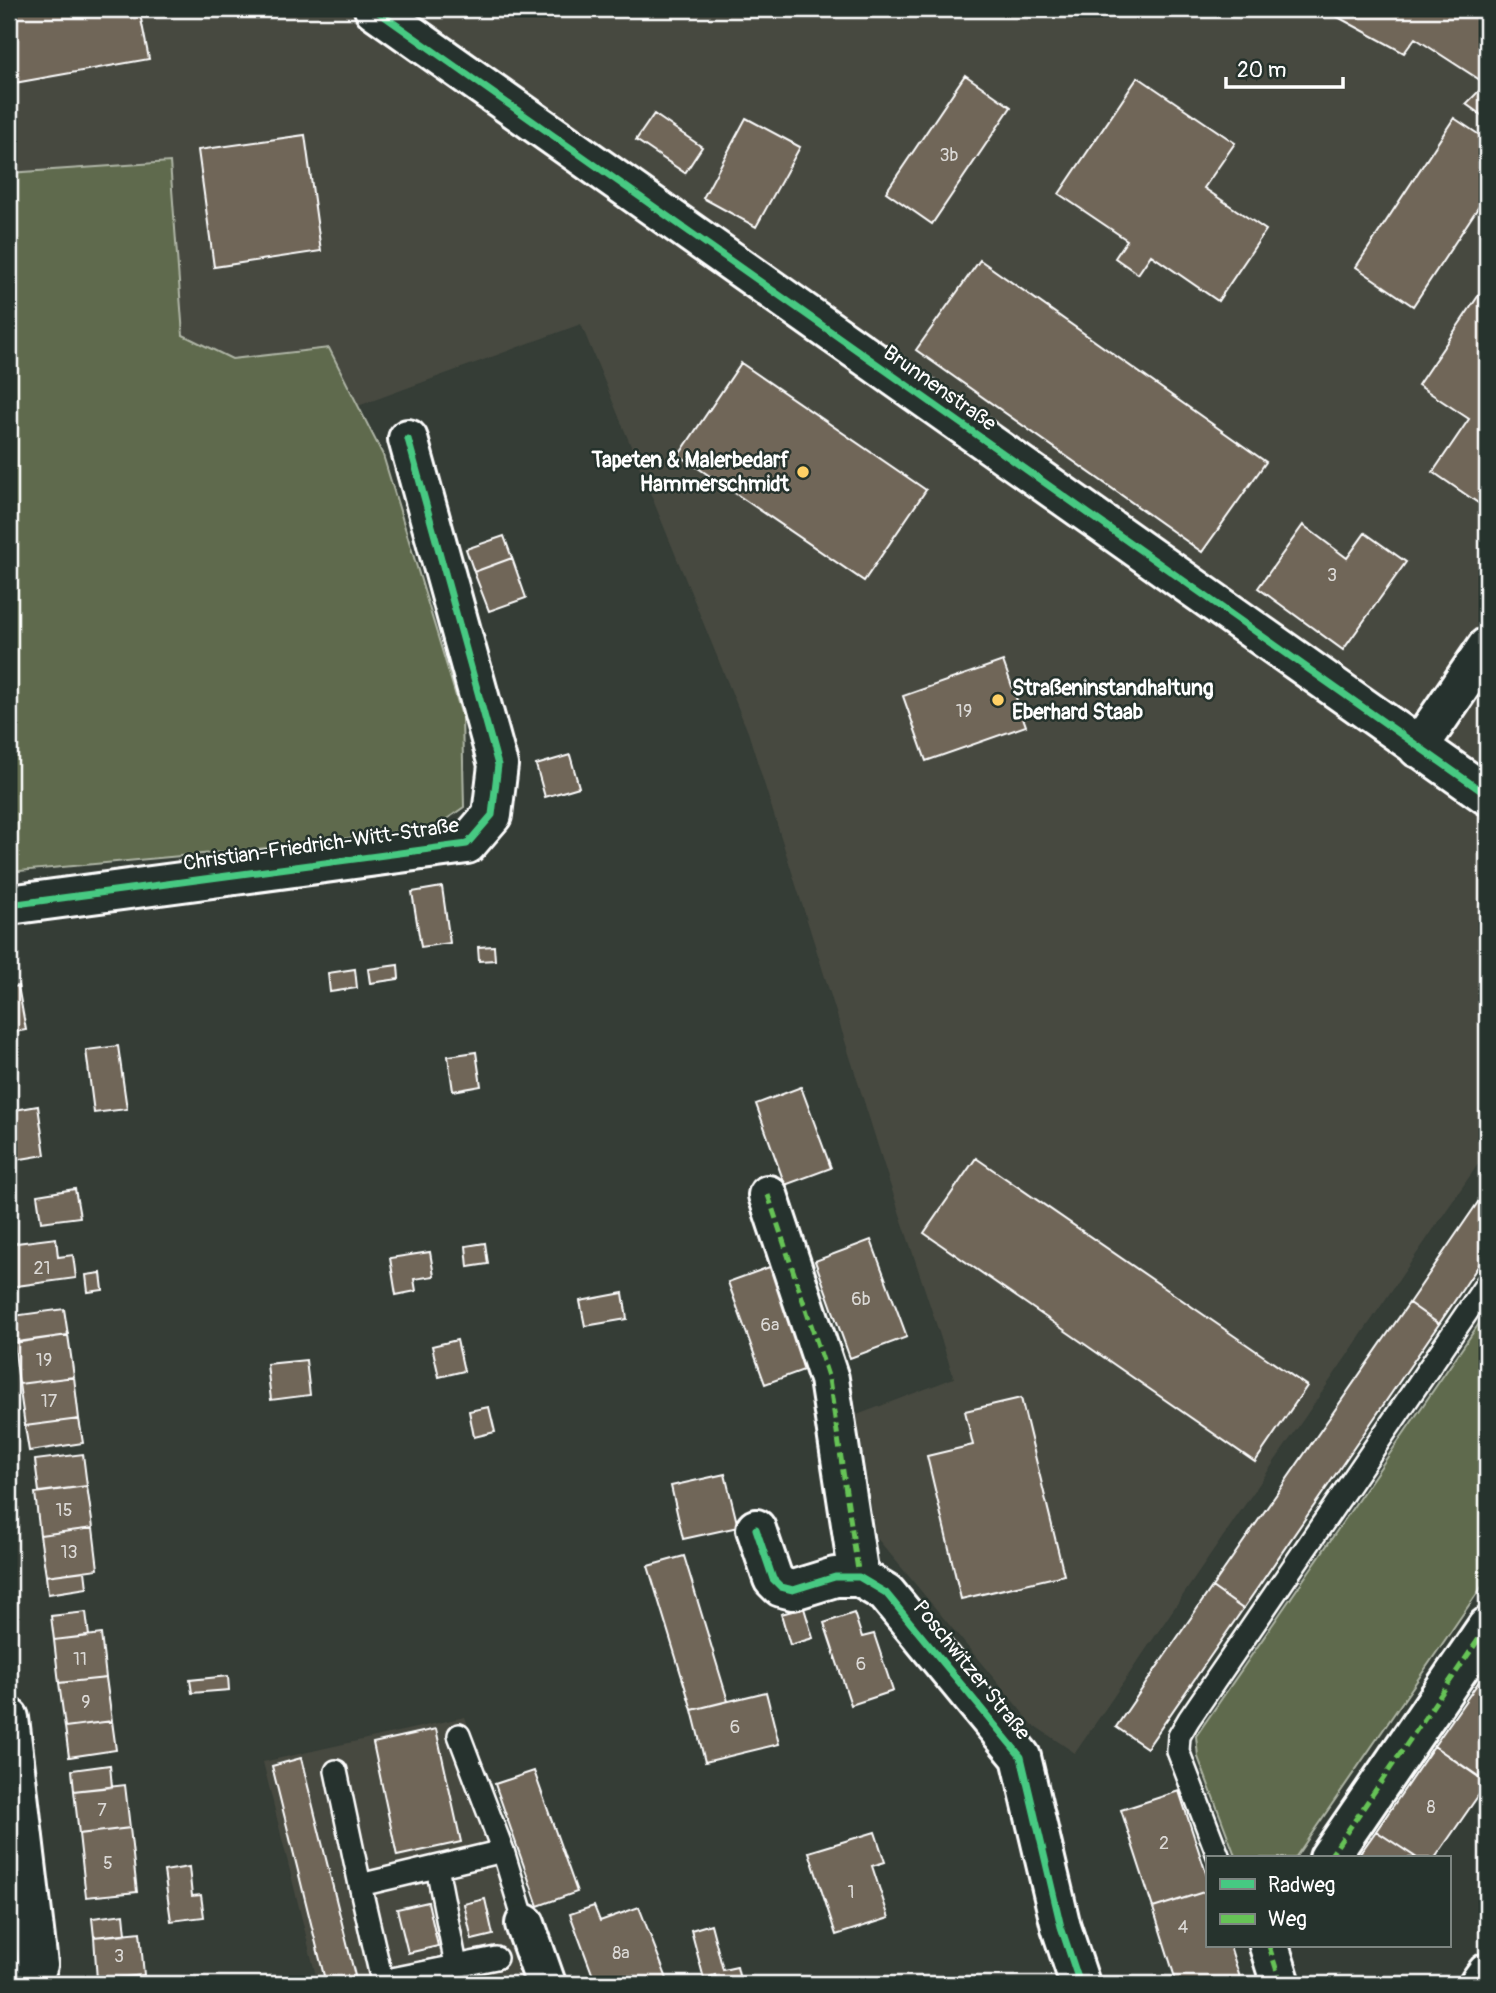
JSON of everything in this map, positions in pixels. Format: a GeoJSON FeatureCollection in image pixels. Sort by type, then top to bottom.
{"type":"FeatureCollection","features":[{"type":"Feature","properties":{"kind":"street","name":"Brunnenstraße"},"geometry":{"type":"LineString","coordinates":[[374,9],[1487,795]]}},
{"type":"Feature","properties":{"kind":"street","name":"Christian-Friedrich-Witt-Straße"},"geometry":{"type":"LineString","coordinates":[[9,905],[467,844],[484,825],[492,815],[498,765],[408,439]]}},
{"type":"Feature","properties":{"kind":"street"},"geometry":{"type":"LineString","coordinates":[[1418,748],[1487,647]]}},
{"type":"Feature","properties":{"kind":"street"},"geometry":{"type":"LineString","coordinates":[[756,1529],[773,1579],[781,1587],[793,1590],[835,1577],[859,1577],[829,1379],[768,1195]]}},
{"type":"Feature","properties":{"kind":"street","name":"Poschwitzer Straße"},"geometry":{"type":"LineString","coordinates":[[859,1577],[886,1592],[1021,1757],[1061,1927],[1080,1984]]}},
{"type":"Feature","properties":{"kind":"street"},"geometry":{"type":"LineString","coordinates":[[1330,1856],[1487,1627]]}},
{"type":"Feature","properties":{"kind":"street"},"geometry":{"type":"LineString","coordinates":[[9,1718],[38,1965],[29,1984]]}},
{"type":"Feature","properties":{"kind":"street"},"geometry":{"type":"LineString","coordinates":[[524,1924],[546,1984]]}},
{"type":"Feature","properties":{"kind":"street"},"geometry":{"type":"LineString","coordinates":[[1270,1948],[1281,1984]]}},
{"type":"Feature","properties":{"kind":"street"},"geometry":{"type":"LineString","coordinates":[[1479,1984],[1487,1973]]}},
{"type":"Feature","properties":{"kind":"lane"},"geometry":{"type":"LineString","coordinates":[[1218,1856],[1178,1751],[1179,1736],[1196,1707],[1487,1283]]}},
{"type":"Feature","properties":{"kind":"lane"},"geometry":{"type":"LineString","coordinates":[[459,1735],[502,1852],[524,1924]]}},
{"type":"Feature","properties":{"kind":"lane"},"geometry":{"type":"LineString","coordinates":[[336,1771],[382,1981],[496,1958]]}},
{"type":"Feature","properties":{"kind":"lane"},"geometry":{"type":"LineString","coordinates":[[360,1885],[502,1852]]}},
{"type":"Feature","properties":{"kind":"lane"},"geometry":{"type":"LineString","coordinates":[[437,1867],[456,1965]]}},
{"type":"Feature","properties":{"kind":"shaded area"},"geometry":{"type":"Polygon","coordinates":[[[9,9],[1487,9],[1487,1151],[1075,1753],[1032,1724],[876,1537],[857,1415],[954,1378],[748,732],[581,324],[358,406],[328,348],[232,359],[183,335],[169,162],[9,173],[9,9]]]}},
{"type":"Feature","properties":{"kind":"shaded area"},"geometry":{"type":"Polygon","coordinates":[[[465,1717],[537,1921],[526,1984],[318,1984],[263,1762],[465,1717]]]}},
{"type":"Feature","properties":{"kind":"green space"},"geometry":{"type":"Polygon","coordinates":[[[170,162],[183,335],[232,359],[329,348],[383,455],[462,716],[464,807],[427,833],[9,872],[9,173],[170,162]]]}},
{"type":"Feature","properties":{"kind":"green space"},"geometry":{"type":"Polygon","coordinates":[[[1487,1312],[1487,1579],[1296,1856],[1235,1856],[1198,1757],[1196,1736],[1487,1312]]]}},
{"type":"Feature","properties":{"kind":"building"},"geometry":{"type":"Polygon","coordinates":[[[9,9],[139,9],[149,59],[9,84],[9,9]]]}},
{"type":"Feature","properties":{"kind":"building"},"geometry":{"type":"Polygon","coordinates":[[[1323,9],[1467,9],[1487,23],[1487,119],[1466,104],[1486,84],[1415,38],[1404,53],[1323,9]]]}},
{"type":"Feature","properties":{"kind":"building"},"geometry":{"type":"Polygon","coordinates":[[[965,75],[1011,107],[932,224],[886,192],[965,75]]]}},
{"type":"Feature","properties":{"kind":"building"},"geometry":{"type":"Polygon","coordinates":[[[1138,77],[1235,143],[1204,188],[1266,230],[1218,301],[1151,255],[1138,274],[1115,258],[1127,240],[1059,194],[1138,77]]]}},
{"type":"Feature","properties":{"kind":"building"},"geometry":{"type":"Polygon","coordinates":[[[654,114],[702,147],[685,173],[636,140],[654,114]]]}},
{"type":"Feature","properties":{"kind":"building"},"geometry":{"type":"Polygon","coordinates":[[[746,118],[800,147],[756,227],[703,198],[746,118]]]}},
{"type":"Feature","properties":{"kind":"building"},"geometry":{"type":"Polygon","coordinates":[[[1454,118],[1487,140],[1487,194],[1413,306],[1356,267],[1454,118]]]}},
{"type":"Feature","properties":{"kind":"building"},"geometry":{"type":"Polygon","coordinates":[[[305,135],[321,251],[214,267],[198,150],[305,135]]]}},
{"type":"Feature","properties":{"kind":"building"},"geometry":{"type":"Polygon","coordinates":[[[980,260],[1266,462],[1202,552],[916,350],[980,260]]]}},
{"type":"Feature","properties":{"kind":"building"},"geometry":{"type":"Polygon","coordinates":[[[1487,283],[1487,509],[1433,472],[1469,419],[1418,385],[1487,283]]]}},
{"type":"Feature","properties":{"kind":"building","name":"Tapeten & Malerbedarf Hammerschmidt"},"geometry":{"type":"Polygon","coordinates":[[[741,363],[926,490],[864,581],[679,455],[741,363]]]}},
{"type":"Feature","properties":{"kind":"building"},"geometry":{"type":"Polygon","coordinates":[[[1303,525],[1347,558],[1365,533],[1406,562],[1343,650],[1258,588],[1303,525]]]}},
{"type":"Feature","properties":{"kind":"building"},"geometry":{"type":"Polygon","coordinates":[[[504,536],[512,558],[474,572],[466,549],[504,536]]]}},
{"type":"Feature","properties":{"kind":"building"},"geometry":{"type":"Polygon","coordinates":[[[512,558],[526,598],[489,611],[474,572],[512,558]]]}},
{"type":"Feature","properties":{"kind":"building"},"geometry":{"type":"Polygon","coordinates":[[[1003,661],[1026,726],[926,761],[903,696],[1003,661]]]}},
{"type":"Feature","properties":{"kind":"building"},"geometry":{"type":"Polygon","coordinates":[[[570,755],[579,787],[545,797],[536,765],[570,755]]]}},
{"type":"Feature","properties":{"kind":"building"},"geometry":{"type":"Polygon","coordinates":[[[442,887],[450,943],[421,947],[412,892],[442,887]]]}},
{"type":"Feature","properties":{"kind":"building"},"geometry":{"type":"Polygon","coordinates":[[[494,946],[495,960],[479,961],[478,947],[494,946]]]}},
{"type":"Feature","properties":{"kind":"building"},"geometry":{"type":"Polygon","coordinates":[[[398,965],[399,979],[370,983],[368,969],[398,965]]]}},
{"type":"Feature","properties":{"kind":"building"},"geometry":{"type":"Polygon","coordinates":[[[355,969],[357,988],[330,992],[328,973],[355,969]]]}},
{"type":"Feature","properties":{"kind":"building"},"geometry":{"type":"Polygon","coordinates":[[[18,986],[26,1030],[9,1033],[9,988],[18,986]]]}},
{"type":"Feature","properties":{"kind":"building"},"geometry":{"type":"Polygon","coordinates":[[[118,1046],[127,1109],[94,1113],[86,1050],[118,1046]]]}},
{"type":"Feature","properties":{"kind":"building"},"geometry":{"type":"Polygon","coordinates":[[[476,1052],[481,1086],[453,1091],[448,1056],[476,1052]]]}},
{"type":"Feature","properties":{"kind":"building"},"geometry":{"type":"Polygon","coordinates":[[[801,1087],[831,1168],[785,1185],[756,1104],[801,1087]]]}},
{"type":"Feature","properties":{"kind":"building"},"geometry":{"type":"Polygon","coordinates":[[[38,1106],[45,1155],[9,1161],[9,1111],[38,1106]]]}},
{"type":"Feature","properties":{"kind":"building"},"geometry":{"type":"Polygon","coordinates":[[[976,1158],[1307,1386],[1255,1462],[924,1233],[976,1158]]]}},
{"type":"Feature","properties":{"kind":"building"},"geometry":{"type":"Polygon","coordinates":[[[75,1189],[80,1217],[41,1222],[37,1195],[75,1189]]]}},
{"type":"Feature","properties":{"kind":"building"},"geometry":{"type":"Polygon","coordinates":[[[1487,1189],[1487,1253],[1439,1324],[1409,1303],[1487,1189]]]}},
{"type":"Feature","properties":{"kind":"building"},"geometry":{"type":"Polygon","coordinates":[[[56,1238],[58,1257],[73,1255],[76,1278],[9,1287],[9,1244],[56,1238]]]}},
{"type":"Feature","properties":{"kind":"building"},"geometry":{"type":"Polygon","coordinates":[[[871,1240],[907,1337],[850,1358],[815,1261],[871,1240]]]}},
{"type":"Feature","properties":{"kind":"building"},"geometry":{"type":"Polygon","coordinates":[[[485,1243],[488,1264],[468,1267],[466,1246],[485,1243]]]}},
{"type":"Feature","properties":{"kind":"building"},"geometry":{"type":"Polygon","coordinates":[[[430,1252],[434,1276],[414,1279],[416,1291],[396,1295],[390,1258],[430,1252]]]}},
{"type":"Feature","properties":{"kind":"building"},"geometry":{"type":"Polygon","coordinates":[[[775,1265],[812,1367],[765,1384],[728,1282],[775,1265]]]}},
{"type":"Feature","properties":{"kind":"building"},"geometry":{"type":"Polygon","coordinates":[[[101,1273],[103,1290],[88,1292],[86,1275],[101,1273]]]}},
{"type":"Feature","properties":{"kind":"building"},"geometry":{"type":"Polygon","coordinates":[[[623,1293],[627,1319],[585,1326],[580,1301],[623,1293]]]}},
{"type":"Feature","properties":{"kind":"building"},"geometry":{"type":"Polygon","coordinates":[[[1409,1303],[1439,1324],[1243,1609],[1212,1587],[1409,1303]]]}},
{"type":"Feature","properties":{"kind":"building"},"geometry":{"type":"Polygon","coordinates":[[[64,1309],[68,1335],[17,1342],[13,1316],[64,1309]]]}},
{"type":"Feature","properties":{"kind":"building"},"geometry":{"type":"Polygon","coordinates":[[[68,1335],[74,1377],[19,1384],[14,1343],[68,1335]]]}},
{"type":"Feature","properties":{"kind":"building"},"geometry":{"type":"Polygon","coordinates":[[[457,1340],[464,1371],[439,1377],[432,1346],[457,1340]]]}},
{"type":"Feature","properties":{"kind":"building"},"geometry":{"type":"Polygon","coordinates":[[[306,1360],[310,1395],[271,1400],[267,1364],[306,1360]]]}},
{"type":"Feature","properties":{"kind":"building"},"geometry":{"type":"Polygon","coordinates":[[[74,1377],[79,1419],[25,1426],[19,1384],[74,1377]]]}},
{"type":"Feature","properties":{"kind":"building"},"geometry":{"type":"Polygon","coordinates":[[[1021,1398],[1064,1575],[961,1599],[927,1456],[973,1445],[965,1411],[1021,1398]]]}},
{"type":"Feature","properties":{"kind":"building"},"geometry":{"type":"Polygon","coordinates":[[[489,1407],[495,1432],[474,1437],[469,1411],[489,1407]]]}},
{"type":"Feature","properties":{"kind":"building"},"geometry":{"type":"Polygon","coordinates":[[[79,1419],[83,1443],[29,1451],[25,1426],[79,1419]]]}},
{"type":"Feature","properties":{"kind":"building"},"geometry":{"type":"Polygon","coordinates":[[[83,1454],[87,1486],[39,1492],[35,1460],[83,1454]]]}},
{"type":"Feature","properties":{"kind":"building"},"geometry":{"type":"Polygon","coordinates":[[[725,1474],[738,1527],[683,1539],[671,1486],[725,1474]]]}},
{"type":"Feature","properties":{"kind":"building"},"geometry":{"type":"Polygon","coordinates":[[[87,1486],[93,1528],[40,1535],[35,1493],[87,1486]]]}},
{"type":"Feature","properties":{"kind":"building"},"geometry":{"type":"Polygon","coordinates":[[[93,1528],[98,1569],[46,1576],[40,1535],[93,1528]]]}},
{"type":"Feature","properties":{"kind":"building"},"geometry":{"type":"Polygon","coordinates":[[[684,1556],[728,1701],[692,1710],[648,1566],[684,1556]]]}},
{"type":"Feature","properties":{"kind":"building"},"geometry":{"type":"Polygon","coordinates":[[[85,1571],[87,1588],[48,1594],[46,1576],[85,1571]]]}},
{"type":"Feature","properties":{"kind":"building"},"geometry":{"type":"Polygon","coordinates":[[[1212,1587],[1243,1609],[1147,1748],[1116,1727],[1212,1587]]]}},
{"type":"Feature","properties":{"kind":"building"},"geometry":{"type":"Polygon","coordinates":[[[804,1608],[813,1638],[790,1645],[781,1614],[804,1608]]]}},
{"type":"Feature","properties":{"kind":"building"},"geometry":{"type":"Polygon","coordinates":[[[86,1612],[89,1636],[54,1640],[51,1616],[86,1612]]]}},
{"type":"Feature","properties":{"kind":"building"},"geometry":{"type":"Polygon","coordinates":[[[854,1613],[862,1637],[874,1634],[893,1691],[851,1705],[824,1623],[854,1613]]]}},
{"type":"Feature","properties":{"kind":"building"},"geometry":{"type":"Polygon","coordinates":[[[101,1634],[106,1678],[59,1683],[54,1640],[101,1634]]]}},
{"type":"Feature","properties":{"kind":"building"},"geometry":{"type":"Polygon","coordinates":[[[1487,1670],[1487,1782],[1434,1746],[1487,1670]]]}},
{"type":"Feature","properties":{"kind":"building"},"geometry":{"type":"Polygon","coordinates":[[[228,1676],[229,1690],[192,1693],[190,1680],[228,1676]]]}},
{"type":"Feature","properties":{"kind":"building"},"geometry":{"type":"Polygon","coordinates":[[[106,1678],[112,1721],[65,1727],[59,1683],[106,1678]]]}},
{"type":"Feature","properties":{"kind":"building"},"geometry":{"type":"Polygon","coordinates":[[[766,1692],[779,1744],[705,1762],[692,1710],[766,1692]]]}},
{"type":"Feature","properties":{"kind":"building"},"geometry":{"type":"Polygon","coordinates":[[[112,1721],[116,1750],[69,1757],[65,1727],[112,1721]]]}},
{"type":"Feature","properties":{"kind":"building"},"geometry":{"type":"Polygon","coordinates":[[[436,1729],[461,1842],[397,1856],[373,1743],[436,1729]]]}},
{"type":"Feature","properties":{"kind":"building"},"geometry":{"type":"Polygon","coordinates":[[[1434,1746],[1487,1783],[1436,1856],[1414,1856],[1376,1831],[1434,1746]]]}},
{"type":"Feature","properties":{"kind":"building"},"geometry":{"type":"Polygon","coordinates":[[[301,1758],[357,1984],[326,1984],[272,1766],[301,1758]]]}},
{"type":"Feature","properties":{"kind":"building"},"geometry":{"type":"Polygon","coordinates":[[[110,1765],[112,1787],[74,1791],[72,1770],[110,1765]]]}},
{"type":"Feature","properties":{"kind":"building"},"geometry":{"type":"Polygon","coordinates":[[[534,1771],[577,1892],[538,1906],[495,1784],[534,1771]]]}},
{"type":"Feature","properties":{"kind":"building"},"geometry":{"type":"Polygon","coordinates":[[[125,1785],[130,1828],[79,1834],[74,1791],[125,1785]]]}},
{"type":"Feature","properties":{"kind":"building"},"geometry":{"type":"Polygon","coordinates":[[[1179,1791],[1206,1873],[1206,1891],[1153,1908],[1121,1810],[1179,1791]]]}},
{"type":"Feature","properties":{"kind":"building"},"geometry":{"type":"Polygon","coordinates":[[[130,1828],[137,1892],[86,1897],[79,1834],[130,1828]]]}},
{"type":"Feature","properties":{"kind":"building"},"geometry":{"type":"Polygon","coordinates":[[[1376,1831],[1414,1856],[1358,1856],[1376,1831]]]}},
{"type":"Feature","properties":{"kind":"building"},"geometry":{"type":"Polygon","coordinates":[[[875,1832],[885,1862],[872,1866],[889,1918],[836,1935],[809,1852],[875,1832]]]}},
{"type":"Feature","properties":{"kind":"building"},"geometry":{"type":"Polygon","coordinates":[[[189,1867],[192,1896],[201,1895],[204,1917],[171,1921],[164,1871],[189,1867]]]}},
{"type":"Feature","properties":{"kind":"building"},"geometry":{"type":"Polygon","coordinates":[[[1206,1891],[1206,1948],[1231,1948],[1242,1984],[1177,1984],[1153,1908],[1206,1891]]]}},
{"type":"Feature","properties":{"kind":"building"},"geometry":{"type":"Polygon","coordinates":[[[485,1899],[493,1935],[472,1940],[464,1904],[485,1899]]]}},
{"type":"Feature","properties":{"kind":"building"},"geometry":{"type":"Polygon","coordinates":[[[428,1902],[438,1946],[408,1953],[397,1909],[428,1902]]]}},
{"type":"Feature","properties":{"kind":"building"},"geometry":{"type":"Polygon","coordinates":[[[594,1906],[600,1921],[639,1907],[669,1984],[596,1984],[570,1914],[594,1906]]]}},
{"type":"Feature","properties":{"kind":"building"},"geometry":{"type":"Polygon","coordinates":[[[124,1914],[126,1934],[94,1937],[92,1918],[124,1914]]]}},
{"type":"Feature","properties":{"kind":"building"},"geometry":{"type":"Polygon","coordinates":[[[711,1924],[723,1970],[737,1967],[741,1984],[718,1984],[715,1975],[704,1979],[691,1930],[711,1924]]]}},
{"type":"Feature","properties":{"kind":"building"},"geometry":{"type":"Polygon","coordinates":[[[140,1932],[144,1975],[97,1980],[94,1937],[140,1932]]]}},
{"type":"Feature","properties":{"kind":"building"},"geometry":{"type":"Polygon","coordinates":[[[144,1975],[145,1984],[98,1984],[97,1980],[144,1975]]]}},
{"type":"Feature","properties":{"kind":"marked path"},"geometry":{"type":"LineString","coordinates":[[768,1195],[829,1379],[859,1577]]}},
{"type":"Feature","properties":{"kind":"marked path"},"geometry":{"type":"LineString","coordinates":[[1330,1856],[1487,1627]]}},
{"type":"Feature","properties":{"kind":"marked path"},"geometry":{"type":"LineString","coordinates":[[1270,1948],[1281,1984]]}},
{"type":"Feature","properties":{"kind":"cycle path"},"geometry":{"type":"LineString","coordinates":[[374,9],[1487,795]]}},
{"type":"Feature","properties":{"kind":"cycle path"},"geometry":{"type":"LineString","coordinates":[[9,905],[467,844],[492,815],[498,765],[408,439]]}},
{"type":"Feature","properties":{"kind":"cycle path"},"geometry":{"type":"LineString","coordinates":[[756,1529],[773,1579],[781,1587],[793,1590],[835,1577],[859,1577],[886,1593],[1021,1757],[1061,1927],[1080,1984]]}},
{"type":"Feature","properties":{"kind":"place","name":"Tapeten & Malerbedarf Hammerschmidt"},"geometry":{"type":"Point","coordinates":[803,472]}},
{"type":"Feature","properties":{"kind":"place","name":"Straßeninstandhaltung Eberhard Staab"},"geometry":{"type":"Point","coordinates":[998,700]}}]}
